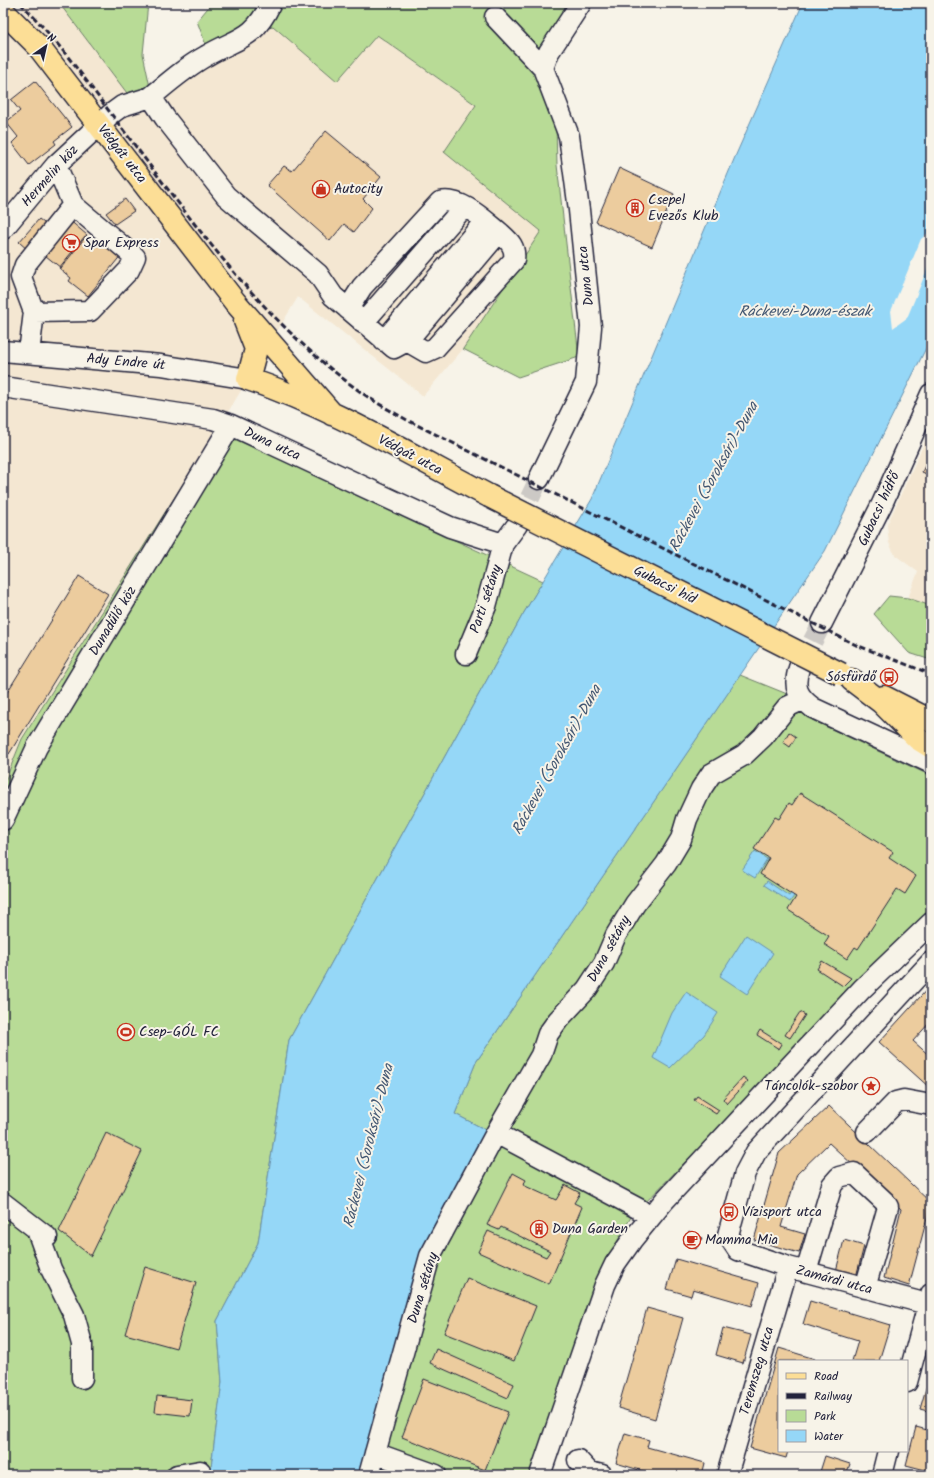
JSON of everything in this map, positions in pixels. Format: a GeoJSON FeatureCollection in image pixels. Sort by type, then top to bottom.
{"type":"FeatureCollection","features":[{"type":"Feature","properties":{"kind":"main road","name":"Védgát utca"},"geometry":{"type":"LineString","coordinates":[[3,11],[38,46],[235,302],[332,414]]}},
{"type":"Feature","properties":{"kind":"main road","name":"Védgát utca"},"geometry":{"type":"LineString","coordinates":[[235,302],[248,327],[256,349],[248,379],[289,394],[332,414],[489,496]]}},
{"type":"Feature","properties":{"kind":"main road","name":"Gubacsi híd"},"geometry":{"type":"LineString","coordinates":[[489,496],[847,677]]}},
{"type":"Feature","properties":{"kind":"main road"},"geometry":{"type":"LineString","coordinates":[[847,677],[912,696],[931,705]]}},
{"type":"Feature","properties":{"kind":"main road"},"geometry":{"type":"LineString","coordinates":[[847,677],[931,721]]}},
{"type":"Feature","properties":{"kind":"main road"},"geometry":{"type":"LineString","coordinates":[[847,677],[881,702],[918,739],[931,747]]}},
{"type":"Feature","properties":{"kind":"street","name":"Hermelin köz"},"geometry":{"type":"LineString","coordinates":[[3,229],[56,165],[99,125],[122,106],[151,96],[186,68],[207,55],[243,39],[253,31],[271,3]]}},
{"type":"Feature","properties":{"kind":"street"},"geometry":{"type":"LineString","coordinates":[[543,68],[549,52],[581,3]]}},
{"type":"Feature","properties":{"kind":"street","name":"Duna utca"},"geometry":{"type":"LineString","coordinates":[[495,17],[543,68],[569,136],[579,210],[591,327],[586,382],[539,479]]}},
{"type":"Feature","properties":{"kind":"street"},"geometry":{"type":"LineString","coordinates":[[151,96],[165,118],[226,196],[318,274],[333,296],[394,348],[407,341],[492,227]]}},
{"type":"Feature","properties":{"kind":"street"},"geometry":{"type":"LineString","coordinates":[[34,312],[90,311],[129,270],[134,257],[73,205],[56,165]]}},
{"type":"Feature","properties":{"kind":"street"},"geometry":{"type":"LineString","coordinates":[[348,309],[362,287],[440,202],[447,200],[464,207],[512,242],[516,252],[514,260],[435,348],[426,352],[407,341]]}},
{"type":"Feature","properties":{"kind":"street"},"geometry":{"type":"LineString","coordinates":[[28,353],[34,312],[21,277],[25,264],[73,205]]}},
{"type":"Feature","properties":{"kind":"street"},"geometry":{"type":"LineString","coordinates":[[363,322],[464,207]]}},
{"type":"Feature","properties":{"kind":"street"},"geometry":{"type":"LineString","coordinates":[[384,341],[492,227]]}},
{"type":"Feature","properties":{"kind":"street","name":"Ady Endre út"},"geometry":{"type":"LineString","coordinates":[[3,351],[169,365],[248,379]]}},
{"type":"Feature","properties":{"kind":"street","name":"Duna utca"},"geometry":{"type":"LineString","coordinates":[[3,387],[213,419],[231,425],[450,527],[503,544]]}},
{"type":"Feature","properties":{"kind":"street","name":"Gubacsi hídfő"},"geometry":{"type":"LineString","coordinates":[[822,623],[882,504],[931,394]]}},
{"type":"Feature","properties":{"kind":"street","name":"Dunadűlő köz"},"geometry":{"type":"LineString","coordinates":[[3,820],[37,747],[231,425]]}},
{"type":"Feature","properties":{"kind":"street"},"geometry":{"type":"LineString","coordinates":[[503,544],[517,525]]}},
{"type":"Feature","properties":{"kind":"street","name":"Parti sétány"},"geometry":{"type":"LineString","coordinates":[[466,654],[486,606],[503,544]]}},
{"type":"Feature","properties":{"kind":"street"},"geometry":{"type":"LineString","coordinates":[[799,668],[796,679],[797,687],[802,700],[813,708],[931,763]]}},
{"type":"Feature","properties":{"kind":"street","name":"Duna sétány"},"geometry":{"type":"LineString","coordinates":[[368,1475],[430,1256],[496,1133],[541,1055],[548,1034],[558,1020],[587,988],[604,963],[616,935],[635,904],[666,864],[681,839],[687,819],[701,789],[711,774],[734,761],[763,737],[787,707],[802,700]]}},
{"type":"Feature","properties":{"kind":"street"},"geometry":{"type":"LineString","coordinates":[[540,1475],[605,1285],[615,1264],[649,1217],[862,989],[931,923]]}},
{"type":"Feature","properties":{"kind":"street","name":"Zamárdi utca"},"geometry":{"type":"LineString","coordinates":[[930,1301],[865,1288],[797,1270],[738,1250],[728,1235],[744,1173],[756,1152],[931,962]]}},
{"type":"Feature","properties":{"kind":"street"},"geometry":{"type":"LineString","coordinates":[[868,1132],[896,1102],[904,1100],[931,1105]]}},
{"type":"Feature","properties":{"kind":"street"},"geometry":{"type":"LineString","coordinates":[[496,1133],[639,1209],[649,1217]]}},
{"type":"Feature","properties":{"kind":"street","name":"Teremszeg utca"},"geometry":{"type":"LineString","coordinates":[[727,1475],[797,1270],[832,1185],[839,1177],[854,1173],[885,1202],[888,1207],[865,1288]]}},
{"type":"Feature","properties":{"kind":"street"},"geometry":{"type":"LineString","coordinates":[[3,1203],[56,1244]]}},
{"type":"Feature","properties":{"kind":"street"},"geometry":{"type":"LineString","coordinates":[[37,1230],[51,1268],[74,1315],[82,1344],[82,1378]]}},
{"type":"Feature","properties":{"kind":"street"},"geometry":{"type":"LineString","coordinates":[[908,1378],[930,1301]]}},
{"type":"Feature","properties":{"kind":"street"},"geometry":{"type":"LineString","coordinates":[[882,1475],[888,1452]]}},
{"type":"Feature","properties":{"kind":"street"},"geometry":{"type":"LineString","coordinates":[[375,1453],[436,1475]]}},
{"type":"Feature","properties":{"kind":"street"},"geometry":{"type":"LineString","coordinates":[[578,1460],[589,1472],[602,1475]]}},
{"type":"Feature","properties":{"kind":"street"},"geometry":{"type":"LineString","coordinates":[[177,1475],[200,1471]]}},
{"type":"Feature","properties":{"kind":"shaded area"},"geometry":{"type":"Polygon","coordinates":[[[26,3],[59,3],[133,101],[273,26],[337,81],[377,35],[477,106],[444,152],[541,231],[463,349],[423,396],[298,297],[217,430],[22,739],[3,786],[3,35],[26,3]]]}},
{"type":"Feature","properties":{"kind":"shaded area"},"geometry":{"type":"Polygon","coordinates":[[[931,428],[931,606],[908,598],[918,572],[895,555],[889,543],[887,525],[931,428]]]}},
{"type":"Feature","properties":{"kind":"green space"},"geometry":{"type":"Polygon","coordinates":[[[59,3],[148,3],[143,54],[150,87],[207,48],[197,21],[212,3],[579,3],[554,42],[557,165],[579,357],[518,377],[463,349],[541,231],[444,152],[476,105],[377,35],[337,81],[273,26],[133,101],[59,3]]]}},
{"type":"Feature","properties":{"kind":"green space"},"geometry":{"type":"Polygon","coordinates":[[[217,430],[543,581],[522,616],[289,1040],[258,1243],[217,1321],[222,1382],[210,1475],[3,1475],[3,786],[22,739],[217,430]]]}},
{"type":"Feature","properties":{"kind":"green space"},"geometry":{"type":"Polygon","coordinates":[[[889,596],[908,598],[931,606],[931,660],[909,653],[874,614],[889,596]]]}},
{"type":"Feature","properties":{"kind":"green space"},"geometry":{"type":"Polygon","coordinates":[[[740,675],[802,700],[812,720],[931,776],[931,913],[631,1217],[608,1258],[533,1475],[363,1475],[423,1254],[488,1131],[455,1114],[476,1062],[740,675]]]}},
{"type":"Feature","properties":{"kind":"water","name":"Ráckevei-Duna-észak"},"geometry":{"type":"Polygon","coordinates":[[[803,3],[931,3],[931,338],[825,551],[476,1062],[455,1114],[488,1131],[423,1254],[363,1475],[210,1475],[222,1382],[217,1321],[258,1243],[289,1040],[522,616],[592,499],[735,157],[803,3]]]}},
{"type":"Feature","properties":{"kind":"water"},"geometry":{"type":"Polygon","coordinates":[[[755,851],[767,859],[755,878],[742,870],[755,851]]]}},
{"type":"Feature","properties":{"kind":"water"},"geometry":{"type":"Polygon","coordinates":[[[767,881],[789,896],[793,891],[796,893],[790,902],[764,885],[767,881]]]}},
{"type":"Feature","properties":{"kind":"water"},"geometry":{"type":"Polygon","coordinates":[[[746,935],[773,953],[747,994],[720,976],[746,935]]]}},
{"type":"Feature","properties":{"kind":"water"},"geometry":{"type":"Polygon","coordinates":[[[686,992],[718,1013],[704,1035],[670,1068],[653,1058],[672,1013],[686,992]]]}},
{"type":"Feature","properties":{"kind":"pier"},"geometry":{"type":"Polygon","coordinates":[[[928,233],[931,235],[931,260],[907,318],[893,328],[891,311],[921,239],[928,233]]]}},
{"type":"Feature","properties":{"kind":"building"},"geometry":{"type":"Polygon","coordinates":[[[35,81],[72,127],[54,141],[56,144],[29,165],[12,143],[18,137],[6,122],[20,111],[11,100],[35,81]]]}},
{"type":"Feature","properties":{"kind":"building","name":"Autocity"},"geometry":{"type":"Polygon","coordinates":[[[326,131],[381,177],[363,199],[372,208],[354,232],[344,224],[330,241],[267,185],[284,166],[292,171],[326,131]]]}},
{"type":"Feature","properties":{"kind":"building","name":"Csepel Evezős Klub"},"geometry":{"type":"Polygon","coordinates":[[[619,168],[674,194],[652,247],[596,222],[619,168]]]}},
{"type":"Feature","properties":{"kind":"building"},"geometry":{"type":"Polygon","coordinates":[[[125,199],[134,211],[115,224],[106,213],[125,199]]]}},
{"type":"Feature","properties":{"kind":"building"},"geometry":{"type":"Polygon","coordinates":[[[39,219],[49,227],[29,251],[19,242],[39,219]]]}},
{"type":"Feature","properties":{"kind":"building"},"geometry":{"type":"Polygon","coordinates":[[[68,219],[87,235],[61,268],[41,252],[68,219]]]}},
{"type":"Feature","properties":{"kind":"building"},"geometry":{"type":"Polygon","coordinates":[[[107,234],[126,249],[88,296],[69,281],[71,278],[59,268],[85,236],[98,246],[107,234]]]}},
{"type":"Feature","properties":{"kind":"building"},"geometry":{"type":"Polygon","coordinates":[[[931,453],[931,476],[922,472],[931,453]]]}},
{"type":"Feature","properties":{"kind":"building"},"geometry":{"type":"Polygon","coordinates":[[[79,576],[108,594],[9,754],[3,750],[3,699],[79,576]]]}},
{"type":"Feature","properties":{"kind":"building"},"geometry":{"type":"Polygon","coordinates":[[[789,732],[796,737],[790,747],[783,742],[789,732]]]}},
{"type":"Feature","properties":{"kind":"building"},"geometry":{"type":"Polygon","coordinates":[[[800,793],[893,852],[889,858],[916,876],[905,894],[897,889],[858,949],[855,947],[847,959],[824,944],[829,936],[788,910],[796,897],[760,874],[769,858],[754,849],[775,817],[779,819],[789,803],[792,805],[800,793]]]}},
{"type":"Feature","properties":{"kind":"building"},"geometry":{"type":"Polygon","coordinates":[[[822,961],[851,978],[843,986],[817,969],[822,961]]]}},
{"type":"Feature","properties":{"kind":"building"},"geometry":{"type":"Polygon","coordinates":[[[931,985],[931,1021],[913,1041],[931,1057],[931,1089],[879,1042],[931,985]]]}},
{"type":"Feature","properties":{"kind":"building"},"geometry":{"type":"Polygon","coordinates":[[[800,1012],[805,1015],[790,1038],[785,1035],[800,1012]]]}},
{"type":"Feature","properties":{"kind":"building"},"geometry":{"type":"Polygon","coordinates":[[[760,1030],[782,1044],[779,1049],[757,1035],[760,1030]]]}},
{"type":"Feature","properties":{"kind":"building"},"geometry":{"type":"Polygon","coordinates":[[[743,1077],[748,1081],[727,1104],[723,1099],[743,1077]]]}},
{"type":"Feature","properties":{"kind":"building"},"geometry":{"type":"Polygon","coordinates":[[[697,1096],[719,1110],[716,1114],[694,1100],[697,1096]]]}},
{"type":"Feature","properties":{"kind":"building"},"geometry":{"type":"Polygon","coordinates":[[[829,1106],[931,1203],[909,1286],[884,1278],[901,1209],[829,1143],[797,1174],[781,1227],[805,1234],[799,1253],[754,1240],[779,1153],[829,1106]]]}},
{"type":"Feature","properties":{"kind":"building"},"geometry":{"type":"Polygon","coordinates":[[[106,1133],[142,1151],[91,1256],[59,1231],[106,1133]]]}},
{"type":"Feature","properties":{"kind":"building","name":"Duna Garden"},"geometry":{"type":"Polygon","coordinates":[[[513,1173],[526,1180],[523,1185],[556,1200],[565,1185],[580,1193],[574,1203],[582,1207],[549,1284],[478,1252],[488,1231],[546,1257],[550,1251],[501,1227],[499,1230],[487,1225],[513,1173]]]}},
{"type":"Feature","properties":{"kind":"building","name":"Mamma Mia"},"geometry":{"type":"Polygon","coordinates":[[[689,1231],[702,1238],[696,1249],[683,1243],[689,1231]]]}},
{"type":"Feature","properties":{"kind":"building"},"geometry":{"type":"Polygon","coordinates":[[[844,1240],[864,1246],[856,1277],[836,1271],[844,1240]]]}},
{"type":"Feature","properties":{"kind":"building"},"geometry":{"type":"Polygon","coordinates":[[[676,1259],[759,1283],[752,1306],[693,1289],[691,1296],[667,1289],[676,1259]]]}},
{"type":"Feature","properties":{"kind":"building"},"geometry":{"type":"Polygon","coordinates":[[[145,1267],[196,1283],[176,1348],[125,1334],[145,1267]]]}},
{"type":"Feature","properties":{"kind":"building"},"geometry":{"type":"Polygon","coordinates":[[[467,1278],[536,1306],[514,1361],[444,1333],[467,1278]]]}},
{"type":"Feature","properties":{"kind":"building"},"geometry":{"type":"Polygon","coordinates":[[[810,1301],[890,1325],[879,1360],[852,1360],[858,1341],[803,1324],[810,1301]]]}},
{"type":"Feature","properties":{"kind":"building"},"geometry":{"type":"Polygon","coordinates":[[[647,1308],[683,1318],[655,1419],[618,1408],[647,1308]]]}},
{"type":"Feature","properties":{"kind":"building"},"geometry":{"type":"Polygon","coordinates":[[[723,1328],[751,1335],[743,1363],[716,1355],[723,1328]]]}},
{"type":"Feature","properties":{"kind":"building"},"geometry":{"type":"Polygon","coordinates":[[[779,1348],[815,1359],[778,1360],[778,1452],[788,1452],[786,1458],[750,1448],[779,1348]]]}},
{"type":"Feature","properties":{"kind":"building"},"geometry":{"type":"Polygon","coordinates":[[[436,1349],[514,1384],[508,1398],[430,1363],[436,1349]]]}},
{"type":"Feature","properties":{"kind":"building"},"geometry":{"type":"Polygon","coordinates":[[[931,1371],[931,1412],[920,1409],[931,1371]]]}},
{"type":"Feature","properties":{"kind":"building"},"geometry":{"type":"Polygon","coordinates":[[[424,1379],[508,1412],[485,1470],[402,1437],[424,1379]]]}},
{"type":"Feature","properties":{"kind":"building"},"geometry":{"type":"Polygon","coordinates":[[[157,1396],[192,1400],[190,1416],[155,1412],[157,1396]]]}},
{"type":"Feature","properties":{"kind":"building"},"geometry":{"type":"Polygon","coordinates":[[[916,1427],[931,1431],[929,1471],[906,1465],[916,1427]]]}},
{"type":"Feature","properties":{"kind":"building"},"geometry":{"type":"Polygon","coordinates":[[[625,1433],[649,1440],[647,1447],[705,1463],[702,1475],[656,1475],[616,1463],[625,1433]]]}},
{"type":"Feature","properties":{"kind":"building"},"geometry":{"type":"Polygon","coordinates":[[[825,1456],[850,1464],[846,1475],[819,1475],[825,1456]]]}},
{"type":"Feature","properties":{"kind":"tunnel"},"geometry":{"type":"LineString","coordinates":[[517,525],[539,479]]}},
{"type":"Feature","properties":{"kind":"tunnel"},"geometry":{"type":"LineString","coordinates":[[799,668],[822,623]]}},
{"type":"Feature","properties":{"kind":"railway"},"geometry":{"type":"LineString","coordinates":[[20,3],[47,31],[71,61],[174,197],[231,269],[261,303],[294,336],[328,366],[365,395],[407,420],[856,645],[931,674]]}},
{"type":"Feature","properties":{"kind":"place","name":"Autocity"},"geometry":{"type":"Point","coordinates":[321,189]}},
{"type":"Feature","properties":{"kind":"place","name":"Csepel Evezős Klub"},"geometry":{"type":"Point","coordinates":[635,208]}},
{"type":"Feature","properties":{"kind":"place","name":"Spar Express"},"geometry":{"type":"Point","coordinates":[71,243]}},
{"type":"Feature","properties":{"kind":"place","name":"Sósfürdő"},"geometry":{"type":"Point","coordinates":[889,677]}},
{"type":"Feature","properties":{"kind":"place","name":"Csep-GÓL FC"},"geometry":{"type":"Point","coordinates":[126,1032]}},
{"type":"Feature","properties":{"kind":"place","name":"Táncolók-szobor"},"geometry":{"type":"Point","coordinates":[871,1086]}},
{"type":"Feature","properties":{"kind":"place","name":"Vízisport utca"},"geometry":{"type":"Point","coordinates":[729,1212]}},
{"type":"Feature","properties":{"kind":"place","name":"Duna Garden"},"geometry":{"type":"Point","coordinates":[539,1229]}},
{"type":"Feature","properties":{"kind":"place","name":"Mamma Mia"},"geometry":{"type":"Point","coordinates":[692,1240]}},
{"type":"Feature","properties":{"kind":"water label","name":"Ráckevei (Soroksári)-Duna"},"geometry":{"type":"Point","coordinates":[714,477]}},
{"type":"Feature","properties":{"kind":"water label","name":"Ráckevei (Soroksári)-Duna"},"geometry":{"type":"Point","coordinates":[557,760]}},
{"type":"Feature","properties":{"kind":"water label","name":"Ráckevei (Soroksári)-Duna"},"geometry":{"type":"Point","coordinates":[369,1146]}}]}
